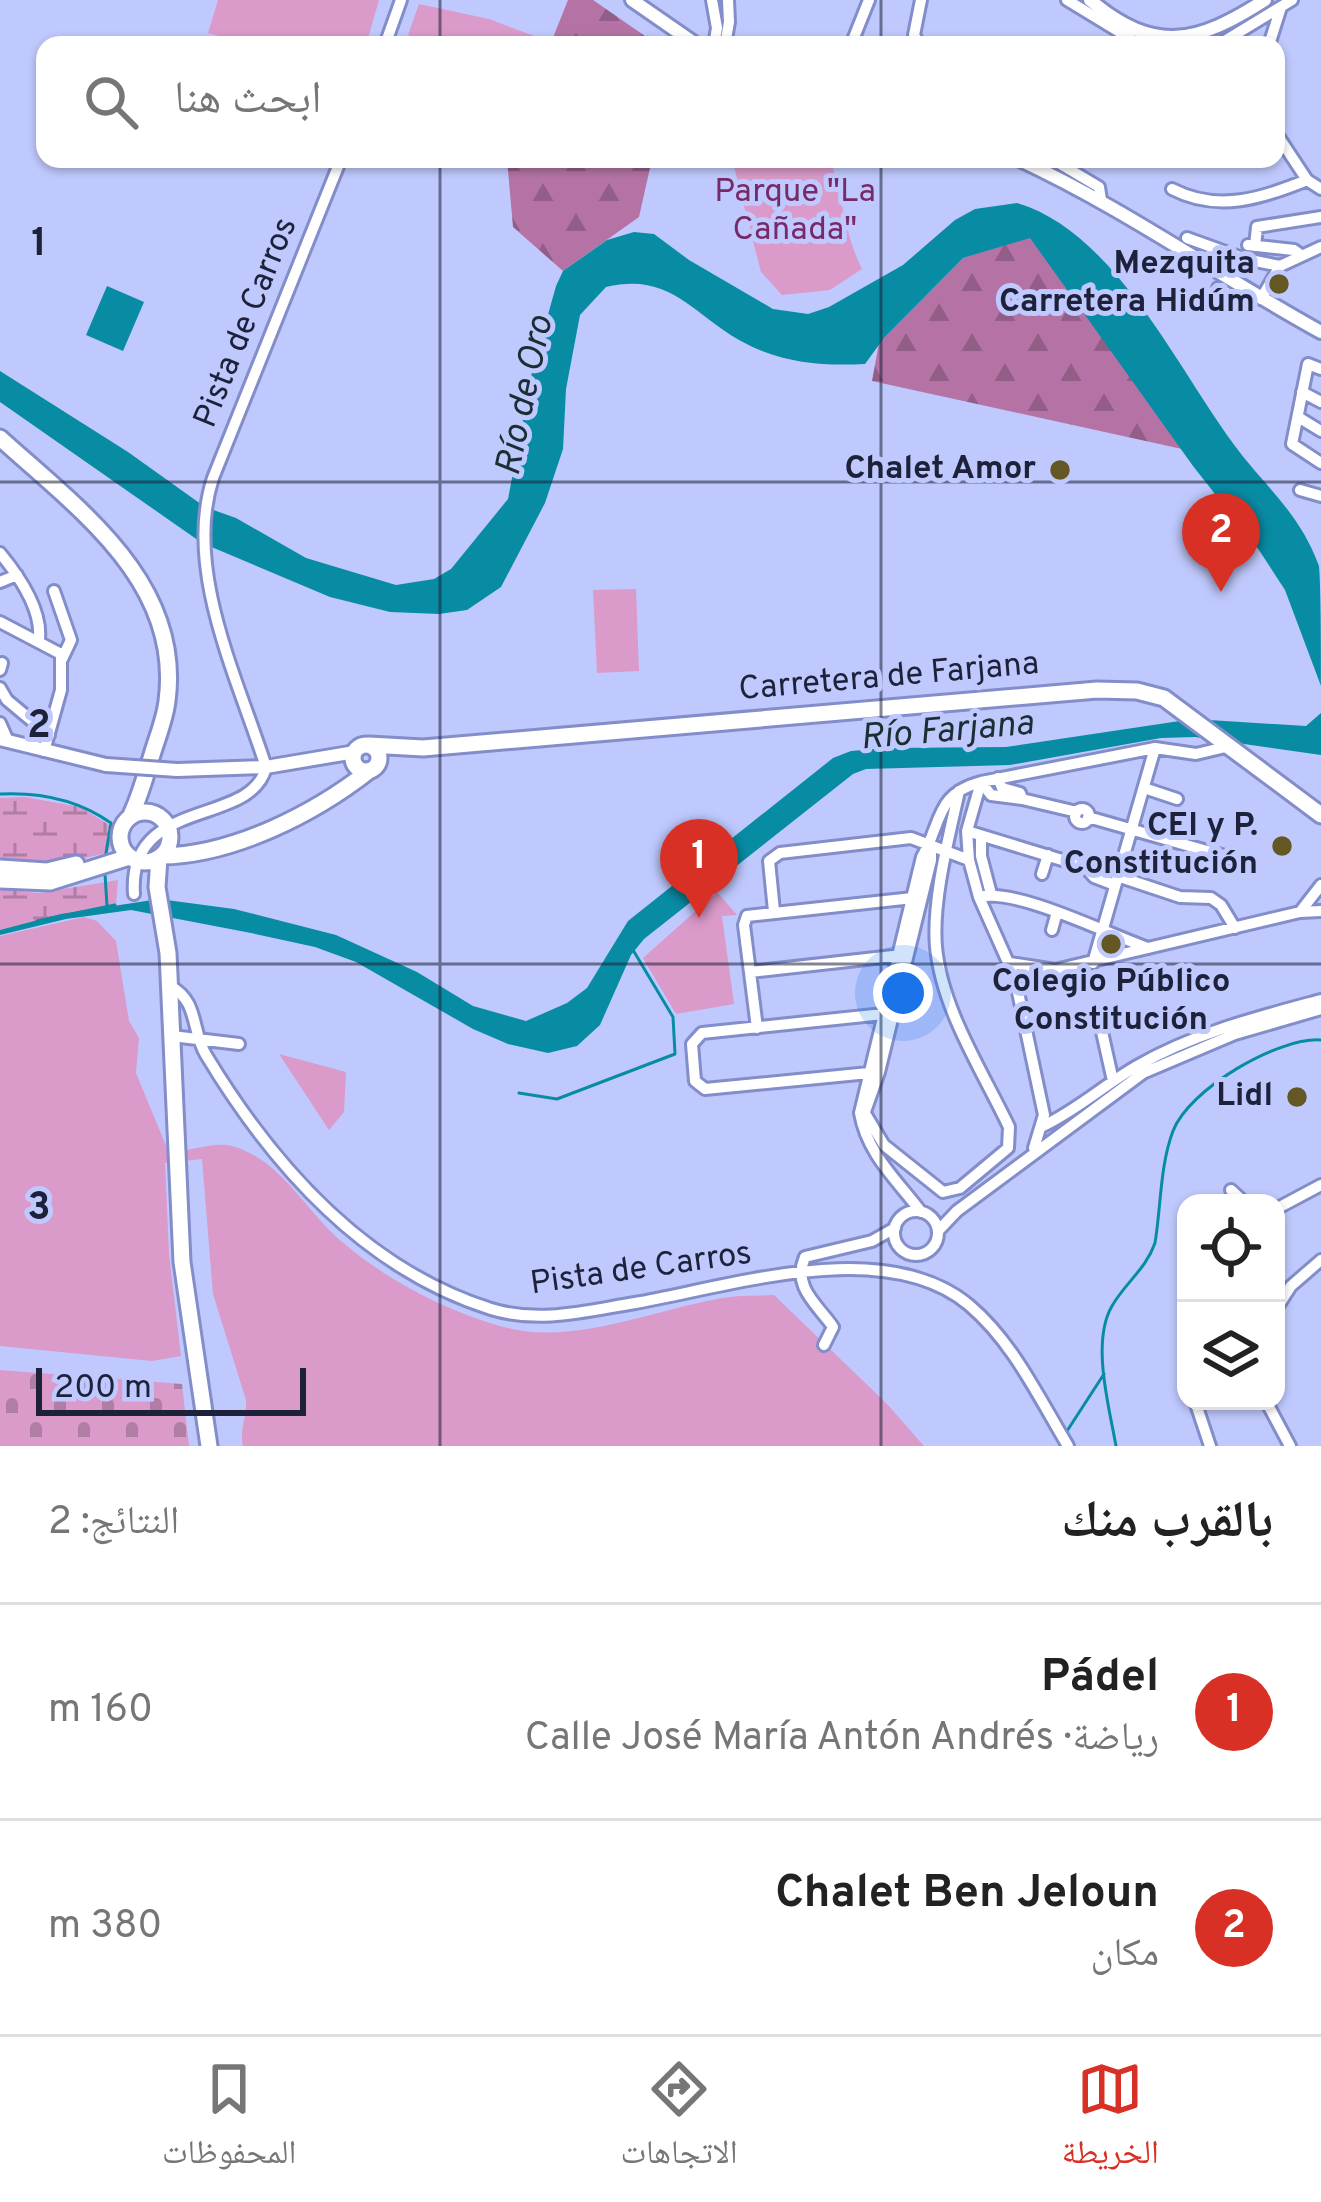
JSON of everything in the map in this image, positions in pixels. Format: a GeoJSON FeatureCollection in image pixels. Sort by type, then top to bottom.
{"type":"FeatureCollection","features":[{"type":"Feature","properties":{"kind":"main road"},"geometry":{"type":"LineString","coordinates":[[0,437],[106,536],[141,579],[151,601],[163,638],[167,705],[142,790],[123,825],[131,855],[157,887]]}},
{"type":"Feature","properties":{"kind":"main road","name":"Carretera de Farjana"},"geometry":{"type":"LineString","coordinates":[[131,855],[189,854],[250,839],[336,792],[363,760],[423,748],[1097,690],[1150,693],[1185,713],[1321,815]]}},
{"type":"Feature","properties":{"kind":"main road"},"geometry":{"type":"LineString","coordinates":[[142,790],[152,813],[189,854]]}},
{"type":"Feature","properties":{"kind":"main road"},"geometry":{"type":"LineString","coordinates":[[130,817],[152,813]]}},
{"type":"Feature","properties":{"kind":"main road"},"geometry":{"type":"LineString","coordinates":[[169,834],[160,857],[157,887],[168,952],[182,1262],[208,1446]]}},
{"type":"Feature","properties":{"kind":"main road"},"geometry":{"type":"LineString","coordinates":[[0,880],[38,883],[131,855]]}},
{"type":"Feature","properties":{"kind":"main road"},"geometry":{"type":"LineString","coordinates":[[0,868],[69,871]]}},
{"type":"Feature","properties":{"kind":"street"},"geometry":{"type":"LineString","coordinates":[[388,36],[401,0]]}},
{"type":"Feature","properties":{"kind":"street"},"geometry":{"type":"LineString","coordinates":[[632,0],[684,36]]}},
{"type":"Feature","properties":{"kind":"street"},"geometry":{"type":"LineString","coordinates":[[712,0],[715,36]]}},
{"type":"Feature","properties":{"kind":"street"},"geometry":{"type":"LineString","coordinates":[[716,19],[725,0]]}},
{"type":"Feature","properties":{"kind":"street"},"geometry":{"type":"LineString","coordinates":[[725,0],[726,36]]}},
{"type":"Feature","properties":{"kind":"street"},"geometry":{"type":"LineString","coordinates":[[855,36],[869,0]]}},
{"type":"Feature","properties":{"kind":"street"},"geometry":{"type":"LineString","coordinates":[[915,36],[921,0]]}},
{"type":"Feature","properties":{"kind":"street"},"geometry":{"type":"LineString","coordinates":[[1193,36],[1264,0]]}},
{"type":"Feature","properties":{"kind":"street"},"geometry":{"type":"LineString","coordinates":[[1080,2],[1148,36]]}},
{"type":"Feature","properties":{"kind":"street"},"geometry":{"type":"LineString","coordinates":[[1080,2],[1128,36]]}},
{"type":"Feature","properties":{"kind":"street"},"geometry":{"type":"LineString","coordinates":[[1234,36],[1287,4]]}},
{"type":"Feature","properties":{"kind":"street"},"geometry":{"type":"LineString","coordinates":[[1273,36],[1287,4]]}},
{"type":"Feature","properties":{"kind":"street"},"geometry":{"type":"LineString","coordinates":[[1285,147],[1306,180],[1321,189]]}},
{"type":"Feature","properties":{"kind":"street","name":"Pista de Carros"},"geometry":{"type":"LineString","coordinates":[[266,767],[208,586],[202,543],[205,507],[337,168]]}},
{"type":"Feature","properties":{"kind":"street"},"geometry":{"type":"LineString","coordinates":[[1036,168],[1101,200],[1321,332]]}},
{"type":"Feature","properties":{"kind":"street"},"geometry":{"type":"LineString","coordinates":[[1067,168],[1099,187],[1101,200]]}},
{"type":"Feature","properties":{"kind":"street"},"geometry":{"type":"LineString","coordinates":[[1172,189],[1196,199],[1242,201],[1306,180]]}},
{"type":"Feature","properties":{"kind":"street"},"geometry":{"type":"LineString","coordinates":[[1301,255],[1252,245],[1257,227],[1321,217]]}},
{"type":"Feature","properties":{"kind":"street"},"geometry":{"type":"LineString","coordinates":[[1187,238],[1280,266]]}},
{"type":"Feature","properties":{"kind":"street"},"geometry":{"type":"LineString","coordinates":[[1218,288],[1244,303],[1257,297],[1280,266],[1321,247]]}},
{"type":"Feature","properties":{"kind":"street"},"geometry":{"type":"LineString","coordinates":[[1315,366],[1302,392],[1293,447],[1321,463]]}},
{"type":"Feature","properties":{"kind":"street"},"geometry":{"type":"LineString","coordinates":[[1302,392],[1321,402]]}},
{"type":"Feature","properties":{"kind":"street"},"geometry":{"type":"LineString","coordinates":[[1298,417],[1321,430]]}},
{"type":"Feature","properties":{"kind":"street"},"geometry":{"type":"LineString","coordinates":[[1300,490],[1321,496]]}},
{"type":"Feature","properties":{"kind":"street"},"geometry":{"type":"LineString","coordinates":[[0,553],[40,621],[38,639]]}},
{"type":"Feature","properties":{"kind":"street"},"geometry":{"type":"LineString","coordinates":[[0,582],[17,575]]}},
{"type":"Feature","properties":{"kind":"street"},"geometry":{"type":"LineString","coordinates":[[54,591],[72,644],[62,659]]}},
{"type":"Feature","properties":{"kind":"street"},"geometry":{"type":"LineString","coordinates":[[0,622],[57,648],[62,659],[61,690],[44,751]]}},
{"type":"Feature","properties":{"kind":"street"},"geometry":{"type":"LineString","coordinates":[[0,688],[7,700],[49,735]]}},
{"type":"Feature","properties":{"kind":"street"},"geometry":{"type":"LineString","coordinates":[[0,723],[4,740],[106,765],[177,770],[363,760]]}},
{"type":"Feature","properties":{"kind":"street"},"geometry":{"type":"LineString","coordinates":[[902,956],[915,926],[923,854],[931,845],[943,806],[959,790],[1155,748],[1196,754],[1227,744]]}},
{"type":"Feature","properties":{"kind":"street"},"geometry":{"type":"LineString","coordinates":[[1093,963],[1155,748]]}},
{"type":"Feature","properties":{"kind":"street"},"geometry":{"type":"LineString","coordinates":[[134,894],[131,855],[251,790],[266,767]]}},
{"type":"Feature","properties":{"kind":"street"},"geometry":{"type":"LineString","coordinates":[[998,778],[1002,788],[1020,793],[1022,799]]}},
{"type":"Feature","properties":{"kind":"street"},"geometry":{"type":"LineString","coordinates":[[981,782],[991,795],[1083,814],[1228,856]]}},
{"type":"Feature","properties":{"kind":"street"},"geometry":{"type":"LineString","coordinates":[[981,782],[967,831],[969,860],[1010,963],[1043,1126],[1052,1138]]}},
{"type":"Feature","properties":{"kind":"street"},"geometry":{"type":"LineString","coordinates":[[1144,788],[1177,799]]}},
{"type":"Feature","properties":{"kind":"street"},"geometry":{"type":"LineString","coordinates":[[864,1118],[877,1137],[933,1188],[954,1191],[1005,1153],[1010,1135],[940,968],[936,930],[959,790]]}},
{"type":"Feature","properties":{"kind":"street"},"geometry":{"type":"LineString","coordinates":[[967,831],[1085,867],[1092,883],[1116,880],[1177,896],[1210,898],[1221,904],[1235,928]]}},
{"type":"Feature","properties":{"kind":"street"},"geometry":{"type":"LineString","coordinates":[[982,836],[985,895]]}},
{"type":"Feature","properties":{"kind":"street"},"geometry":{"type":"LineString","coordinates":[[774,910],[771,857],[780,853],[911,838],[969,860]]}},
{"type":"Feature","properties":{"kind":"street"},"geometry":{"type":"LineString","coordinates":[[1042,874],[1048,855]]}},
{"type":"Feature","properties":{"kind":"street"},"geometry":{"type":"LineString","coordinates":[[1300,912],[1321,885]]}},
{"type":"Feature","properties":{"kind":"street"},"geometry":{"type":"LineString","coordinates":[[985,895],[1057,912],[1151,949]]}},
{"type":"Feature","properties":{"kind":"street"},"geometry":{"type":"LineString","coordinates":[[757,1028],[744,926],[747,916],[917,897]]}},
{"type":"Feature","properties":{"kind":"street"},"geometry":{"type":"LineString","coordinates":[[917,897],[864,1118],[869,1142],[901,1190],[938,1231]]}},
{"type":"Feature","properties":{"kind":"street"},"geometry":{"type":"LineString","coordinates":[[1010,963],[1042,971],[1093,963],[1300,912],[1321,911]]}},
{"type":"Feature","properties":{"kind":"street"},"geometry":{"type":"LineString","coordinates":[[1052,930],[1057,912]]}},
{"type":"Feature","properties":{"kind":"street"},"geometry":{"type":"LineString","coordinates":[[915,926],[936,930]]}},
{"type":"Feature","properties":{"kind":"street"},"geometry":{"type":"LineString","coordinates":[[750,972],[902,956]]}},
{"type":"Feature","properties":{"kind":"street","name":"Pista de Carros"},"geometry":{"type":"LineString","coordinates":[[170,986],[187,998],[198,1038],[268,1144],[333,1218],[375,1252],[461,1298],[510,1314],[547,1317],[800,1274],[879,1270],[903,1274],[946,1289],[969,1305],[1000,1338],[1067,1445]]}},
{"type":"Feature","properties":{"kind":"street"},"geometry":{"type":"LineString","coordinates":[[1028,1157],[1043,1126],[1074,1111],[1159,1054],[1204,1034],[1321,1000]]}},
{"type":"Feature","properties":{"kind":"street"},"geometry":{"type":"LineString","coordinates":[[872,1241],[899,1246],[912,1255],[924,1253],[957,1211],[1120,1087],[1162,1063],[1235,1034],[1321,1009]]}},
{"type":"Feature","properties":{"kind":"street"},"geometry":{"type":"LineString","coordinates":[[874,1072],[701,1088],[695,1082],[694,1038],[702,1033],[888,1013]]}},
{"type":"Feature","properties":{"kind":"street"},"geometry":{"type":"LineString","coordinates":[[1098,1014],[1113,1082]]}},
{"type":"Feature","properties":{"kind":"street"},"geometry":{"type":"LineString","coordinates":[[172,1036],[238,1044]]}},
{"type":"Feature","properties":{"kind":"street"},"geometry":{"type":"LineString","coordinates":[[1285,1204],[1321,1186]]}},
{"type":"Feature","properties":{"kind":"street"},"geometry":{"type":"LineString","coordinates":[[824,1345],[832,1324],[806,1292],[800,1274],[802,1261],[810,1253],[872,1241],[895,1228],[902,1216],[901,1190]]}},
{"type":"Feature","properties":{"kind":"street"},"geometry":{"type":"LineString","coordinates":[[1231,1190],[1235,1194]]}},
{"type":"Feature","properties":{"kind":"street"},"geometry":{"type":"LineString","coordinates":[[902,1216],[957,1211]]}},
{"type":"Feature","properties":{"kind":"street"},"geometry":{"type":"LineString","coordinates":[[895,1228],[899,1246]]}},
{"type":"Feature","properties":{"kind":"street"},"geometry":{"type":"LineString","coordinates":[[1281,1302],[1321,1260]]}},
{"type":"Feature","properties":{"kind":"street"},"geometry":{"type":"LineString","coordinates":[[1198,1410],[1210,1446]]}},
{"type":"Feature","properties":{"kind":"street"},"geometry":{"type":"LineString","coordinates":[[1271,1410],[1290,1446]]}},
{"type":"Feature","properties":{"kind":"green space"},"geometry":{"type":"Polygon","coordinates":[[[218,0],[379,0],[369,36],[208,33],[218,0]]]}},
{"type":"Feature","properties":{"kind":"green space"},"geometry":{"type":"Polygon","coordinates":[[[568,0],[593,0],[645,36],[554,36],[568,0]]]}},
{"type":"Feature","properties":{"kind":"green space"},"geometry":{"type":"Polygon","coordinates":[[[419,4],[489,19],[534,36],[411,36],[419,4]]]}},
{"type":"Feature","properties":{"kind":"green space"},"geometry":{"type":"Polygon","coordinates":[[[508,168],[650,168],[639,217],[563,271],[513,227],[508,168]]]}},
{"type":"Feature","properties":{"kind":"green space","name":"Parque \"La Cañada\""},"geometry":{"type":"Polygon","coordinates":[[[734,168],[832,168],[862,269],[830,290],[782,295],[761,272],[734,168]]]}},
{"type":"Feature","properties":{"kind":"green space"},"geometry":{"type":"Polygon","coordinates":[[[1030,237],[1182,449],[872,381],[879,343],[963,258],[1030,237]]]}},
{"type":"Feature","properties":{"kind":"green space"},"geometry":{"type":"Polygon","coordinates":[[[636,589],[639,671],[597,673],[593,590],[636,589]]]}},
{"type":"Feature","properties":{"kind":"green space"},"geometry":{"type":"Polygon","coordinates":[[[25,797],[80,807],[114,828],[107,853],[48,866],[0,862],[0,798],[25,797]]]}},
{"type":"Feature","properties":{"kind":"green space"},"geometry":{"type":"Polygon","coordinates":[[[118,880],[116,905],[0,930],[0,889],[39,893],[118,880]]]}},
{"type":"Feature","properties":{"kind":"green space"},"geometry":{"type":"Polygon","coordinates":[[[717,892],[737,915],[722,916],[734,1004],[676,1014],[643,958],[717,892]]]}},
{"type":"Feature","properties":{"kind":"green space"},"geometry":{"type":"Polygon","coordinates":[[[84,917],[97,921],[116,941],[129,1021],[139,1038],[136,1073],[169,1153],[217,1145],[249,1153],[278,1174],[341,1241],[379,1270],[444,1306],[512,1329],[565,1332],[729,1297],[774,1295],[924,1446],[243,1446],[246,1400],[213,1294],[202,1159],[165,1163],[181,1356],[152,1361],[0,1346],[0,936],[84,917]]]}},
{"type":"Feature","properties":{"kind":"green space"},"geometry":{"type":"Polygon","coordinates":[[[279,1054],[346,1072],[344,1112],[329,1130],[279,1054]]]}},
{"type":"Feature","properties":{"kind":"green space"},"geometry":{"type":"Polygon","coordinates":[[[0,1370],[182,1384],[189,1446],[0,1446],[0,1370]]]}},
{"type":"Feature","properties":{"kind":"shaded area","name":"Río de Oro"},"geometry":{"type":"Polygon","coordinates":[[[1017,203],[1052,219],[1114,272],[1235,446],[1302,531],[1319,566],[1321,686],[1285,590],[1030,238],[963,258],[884,338],[865,364],[816,363],[770,354],[739,340],[663,290],[628,284],[606,287],[580,315],[566,389],[563,449],[545,503],[501,587],[467,610],[390,612],[330,597],[202,543],[0,402],[0,371],[205,507],[236,518],[306,558],[396,585],[434,579],[451,569],[508,499],[532,372],[556,286],[563,271],[607,240],[634,232],[654,234],[773,309],[808,314],[903,265],[975,209],[1017,203]]]}},
{"type":"Feature","properties":{"kind":"shaded area"},"geometry":{"type":"Polygon","coordinates":[[[107,286],[144,302],[123,351],[86,335],[107,286]]]}},
{"type":"Feature","properties":{"kind":"shaded area","name":"Río Farjana"},"geometry":{"type":"Polygon","coordinates":[[[1321,713],[1321,755],[1195,737],[1161,738],[1010,765],[866,769],[853,774],[644,939],[631,955],[600,1025],[577,1046],[548,1053],[508,1044],[473,1029],[356,962],[251,933],[131,910],[0,935],[0,930],[61,914],[159,899],[234,909],[336,935],[417,972],[473,1006],[526,1021],[567,1003],[587,988],[628,921],[833,758],[851,751],[1006,747],[1193,719],[1306,726],[1321,713]]]}},
{"type":"Feature","properties":{"kind":"waterway"},"geometry":{"type":"LineString","coordinates":[[0,794],[58,799],[111,823],[105,859]]}},
{"type":"Feature","properties":{"kind":"waterway"},"geometry":{"type":"LineString","coordinates":[[105,874],[107,906]]}},
{"type":"Feature","properties":{"kind":"waterway","name":"Río Farjana"},"geometry":{"type":"LineString","coordinates":[[37,921],[115,905]]}},
{"type":"Feature","properties":{"kind":"waterway"},"geometry":{"type":"LineString","coordinates":[[519,1093],[557,1099],[675,1054],[673,1017],[633,950]]}},
{"type":"Feature","properties":{"kind":"waterway"},"geometry":{"type":"LineString","coordinates":[[1116,1446],[1103,1337],[1112,1306],[1155,1243],[1173,1131],[1197,1099],[1237,1069],[1282,1047],[1321,1040]]}},
{"type":"Feature","properties":{"kind":"waterway"},"geometry":{"type":"LineString","coordinates":[[1067,1431],[1104,1374]]}},
{"type":"Feature","properties":{"kind":"place","name":"Mezquita Carretera Hidúm"},"geometry":{"type":"Point","coordinates":[1279,284]}},
{"type":"Feature","properties":{"kind":"place","name":"Chalet Amor"},"geometry":{"type":"Point","coordinates":[1060,470]}},
{"type":"Feature","properties":{"kind":"place","name":"Chalet Ben Jeloun"},"geometry":{"type":"Point","coordinates":[1221,592]}},
{"type":"Feature","properties":{"kind":"place","name":"CEI y P. Constitución"},"geometry":{"type":"Point","coordinates":[1282,846]}},
{"type":"Feature","properties":{"kind":"place","name":"Pádel"},"geometry":{"type":"Point","coordinates":[699,918]}},
{"type":"Feature","properties":{"kind":"place","name":"Colegio Público Constitución"},"geometry":{"type":"Point","coordinates":[1111,944]}},
{"type":"Feature","properties":{"kind":"place","name":"Lidl"},"geometry":{"type":"Point","coordinates":[1297,1097]}}]}
